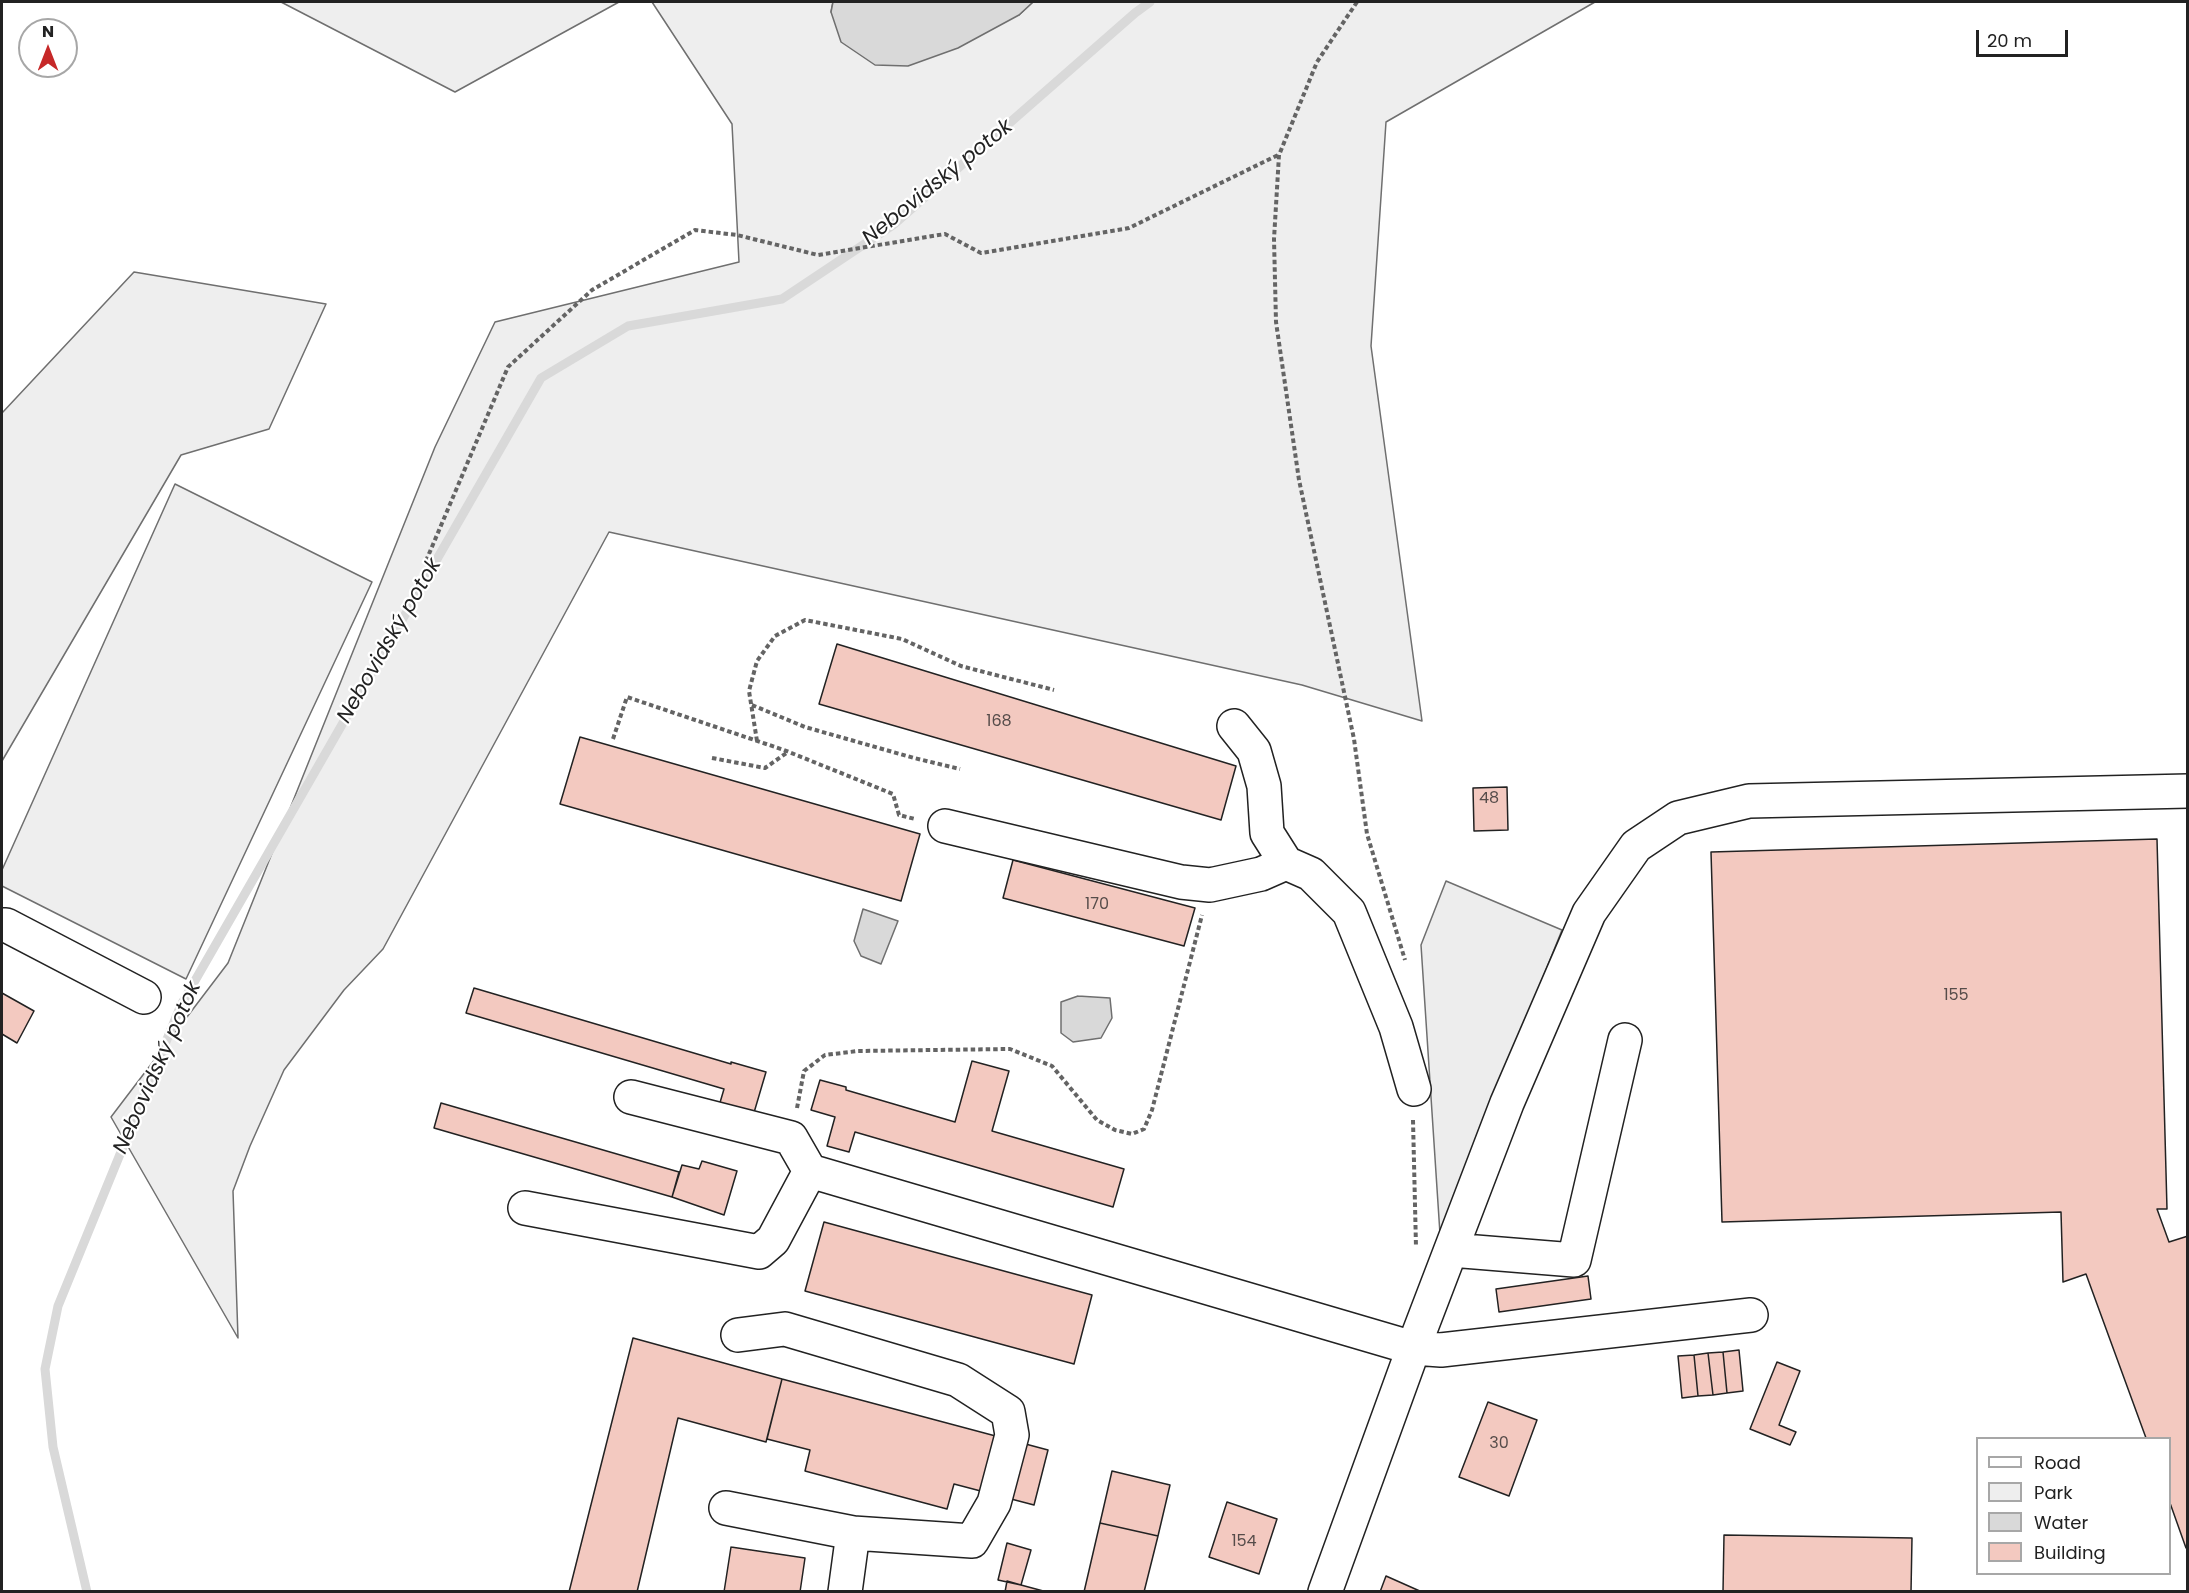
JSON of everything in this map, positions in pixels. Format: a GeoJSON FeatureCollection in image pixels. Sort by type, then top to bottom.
{"type":"FeatureCollection","features":[{"type":"Feature","properties":{"kind":"street"},"geometry":{"type":"LineString","coordinates":[[1234,726],[1254,751],[1264,786],[1267,833],[1286,863],[1311,874],[1349,912],[1396,1027],[1414,1089]]}},
{"type":"Feature","properties":{"kind":"street"},"geometry":{"type":"LineString","coordinates":[[1325,1592],[1413,1348],[1507,1102],[1588,913],[1636,846],[1678,818],[1749,801],[2187,791]]}},
{"type":"Feature","properties":{"kind":"street"},"geometry":{"type":"LineString","coordinates":[[945,826],[1182,882],[1210,885],[1261,874],[1286,863]]}},
{"type":"Feature","properties":{"kind":"street"},"geometry":{"type":"LineString","coordinates":[[2,925],[6,925],[144,997]]}},
{"type":"Feature","properties":{"kind":"street"},"geometry":{"type":"LineString","coordinates":[[1450,1250],[1574,1260],[1625,1040]]}},
{"type":"Feature","properties":{"kind":"street"},"geometry":{"type":"LineString","coordinates":[[631,1097],[791,1138],[810,1171],[1413,1348],[1441,1350],[1751,1315]]}},
{"type":"Feature","properties":{"kind":"street"},"geometry":{"type":"LineString","coordinates":[[525,1208],[759,1252],[773,1240],[810,1171]]}},
{"type":"Feature","properties":{"kind":"street"},"geometry":{"type":"LineString","coordinates":[[726,1508],[853,1533],[972,1541],[994,1503],[1012,1435],[1008,1412],[958,1380],[785,1329],[738,1335]]}},
{"type":"Feature","properties":{"kind":"street"},"geometry":{"type":"LineString","coordinates":[[845,1592],[853,1533]]}},
{"type":"Feature","properties":{"kind":"path"},"geometry":{"type":"LineString","coordinates":[[1354,739],[1299,480],[1276,322],[1274,239],[1279,155],[1317,62],[1358,2]]}},
{"type":"Feature","properties":{"kind":"path"},"geometry":{"type":"LineString","coordinates":[[426,561],[508,367],[592,290],[694,230],[737,234],[821,255],[945,234],[981,254],[1129,228],[1279,155]]}},
{"type":"Feature","properties":{"kind":"path"},"geometry":{"type":"LineString","coordinates":[[757,741],[749,691],[757,661],[775,636],[806,620],[902,639],[961,666],[1054,690]]}},
{"type":"Feature","properties":{"kind":"path"},"geometry":{"type":"LineString","coordinates":[[613,739],[627,698],[788,752],[893,794],[898,815],[945,826]]}},
{"type":"Feature","properties":{"kind":"path"},"geometry":{"type":"LineString","coordinates":[[751,705],[805,727],[960,769]]}},
{"type":"Feature","properties":{"kind":"path"},"geometry":{"type":"LineString","coordinates":[[712,758],[765,768],[788,752]]}},
{"type":"Feature","properties":{"kind":"path"},"geometry":{"type":"LineString","coordinates":[[791,1138],[804,1071],[825,1055],[858,1051],[1010,1049],[1052,1066],[1097,1120],[1115,1130],[1132,1134],[1144,1129],[1152,1110],[1210,885]]}},
{"type":"Feature","properties":{"kind":"green space"},"geometry":{"type":"Polygon","coordinates":[[[281,2],[619,2],[455,92],[281,2]]]}},
{"type":"Feature","properties":{"kind":"green space"},"geometry":{"type":"Polygon","coordinates":[[[652,2],[833,2],[831,12],[1019,15],[1033,2],[1595,2],[1386,122],[1371,346],[1422,721],[1302,685],[609,532],[383,949],[344,990],[284,1070],[250,1146],[233,1191],[238,1338],[111,1117],[228,963],[435,447],[495,322],[739,262],[732,124],[652,2]]]}},
{"type":"Feature","properties":{"kind":"green space"},"geometry":{"type":"Polygon","coordinates":[[[134,272],[326,304],[269,429],[181,455],[2,761],[2,413],[134,272]]]}},
{"type":"Feature","properties":{"kind":"green space"},"geometry":{"type":"Polygon","coordinates":[[[175,484],[372,582],[186,979],[2,886],[2,870],[175,484]]]}},
{"type":"Feature","properties":{"kind":"shaded area"},"geometry":{"type":"Polygon","coordinates":[[[1446,881],[1562,930],[1440,1234],[1421,945],[1446,881]]]}},
{"type":"Feature","properties":{"kind":"water"},"geometry":{"type":"Polygon","coordinates":[[[833,2],[1033,2],[1019,15],[958,48],[908,66],[875,65],[841,42],[831,12],[833,2]]]}},
{"type":"Feature","properties":{"kind":"water"},"geometry":{"type":"Polygon","coordinates":[[[863,909],[898,921],[881,964],[861,956],[854,941],[863,909]]]}},
{"type":"Feature","properties":{"kind":"water"},"geometry":{"type":"Polygon","coordinates":[[[1078,996],[1110,998],[1112,1018],[1101,1038],[1073,1042],[1061,1033],[1061,1002],[1078,996]]]}},
{"type":"Feature","properties":{"kind":"building"},"geometry":{"type":"Polygon","coordinates":[[[837,644],[1236,766],[1221,820],[819,704],[837,644]]]}},
{"type":"Feature","properties":{"kind":"building"},"geometry":{"type":"Polygon","coordinates":[[[580,737],[920,834],[901,901],[560,804],[580,737]]]}},
{"type":"Feature","properties":{"kind":"building"},"geometry":{"type":"Polygon","coordinates":[[[1507,787],[1508,830],[1474,831],[1473,788],[1507,787]]]}},
{"type":"Feature","properties":{"kind":"building"},"geometry":{"type":"Polygon","coordinates":[[[2157,839],[2167,1209],[2157,1209],[2169,1242],[2188,1236],[2188,1547],[2186,1548],[2171,1506],[2171,1437],[2146,1437],[2086,1274],[2063,1282],[2061,1212],[1722,1222],[1711,852],[2157,839]]]}},
{"type":"Feature","properties":{"kind":"building"},"geometry":{"type":"Polygon","coordinates":[[[1013,860],[1195,908],[1184,946],[1003,898],[1013,860]]]}},
{"type":"Feature","properties":{"kind":"building"},"geometry":{"type":"Polygon","coordinates":[[[474,988],[731,1064],[731,1062],[766,1072],[753,1116],[719,1106],[724,1089],[466,1013],[474,988]]]}},
{"type":"Feature","properties":{"kind":"building"},"geometry":{"type":"Polygon","coordinates":[[[2,993],[34,1011],[17,1043],[2,1034],[2,993]]]}},
{"type":"Feature","properties":{"kind":"building"},"geometry":{"type":"Polygon","coordinates":[[[972,1061],[1009,1071],[992,1131],[1124,1169],[1113,1207],[855,1132],[849,1152],[827,1146],[835,1117],[811,1110],[820,1080],[846,1087],[846,1090],[955,1122],[972,1061]]]}},
{"type":"Feature","properties":{"kind":"building"},"geometry":{"type":"Polygon","coordinates":[[[441,1103],[679,1172],[672,1197],[434,1128],[441,1103]]]}},
{"type":"Feature","properties":{"kind":"building"},"geometry":{"type":"Polygon","coordinates":[[[702,1161],[737,1171],[724,1215],[672,1197],[682,1165],[699,1169],[702,1161]]]}},
{"type":"Feature","properties":{"kind":"building"},"geometry":{"type":"Polygon","coordinates":[[[824,1222],[1092,1295],[1074,1364],[805,1291],[824,1222]]]}},
{"type":"Feature","properties":{"kind":"building"},"geometry":{"type":"Polygon","coordinates":[[[1588,1276],[1591,1299],[1499,1312],[1496,1289],[1588,1276]]]}},
{"type":"Feature","properties":{"kind":"building"},"geometry":{"type":"Polygon","coordinates":[[[633,1338],[782,1379],[766,1442],[678,1418],[637,1592],[569,1592],[633,1338]]]}},
{"type":"Feature","properties":{"kind":"building"},"geometry":{"type":"Polygon","coordinates":[[[1739,1350],[1743,1391],[1727,1393],[1723,1352],[1739,1350]]]}},
{"type":"Feature","properties":{"kind":"building"},"geometry":{"type":"Polygon","coordinates":[[[1723,1352],[1727,1393],[1713,1395],[1708,1353],[1723,1352]]]}},
{"type":"Feature","properties":{"kind":"building"},"geometry":{"type":"Polygon","coordinates":[[[1708,1353],[1713,1395],[1698,1396],[1694,1355],[1708,1353]]]}},
{"type":"Feature","properties":{"kind":"building"},"geometry":{"type":"Polygon","coordinates":[[[1694,1355],[1698,1396],[1682,1398],[1678,1356],[1694,1355]]]}},
{"type":"Feature","properties":{"kind":"building"},"geometry":{"type":"Polygon","coordinates":[[[1777,1362],[1800,1371],[1779,1425],[1796,1432],[1790,1445],[1750,1429],[1777,1362]]]}},
{"type":"Feature","properties":{"kind":"building"},"geometry":{"type":"Polygon","coordinates":[[[782,1379],[1048,1450],[1034,1505],[954,1484],[947,1509],[805,1471],[810,1450],[767,1439],[782,1379]]]}},
{"type":"Feature","properties":{"kind":"building"},"geometry":{"type":"Polygon","coordinates":[[[1488,1402],[1537,1420],[1509,1496],[1459,1477],[1488,1402]]]}},
{"type":"Feature","properties":{"kind":"building"},"geometry":{"type":"Polygon","coordinates":[[[1112,1471],[1170,1485],[1158,1536],[1100,1523],[1112,1471]]]}},
{"type":"Feature","properties":{"kind":"building"},"geometry":{"type":"Polygon","coordinates":[[[1227,1502],[1277,1519],[1259,1574],[1209,1557],[1227,1502]]]}},
{"type":"Feature","properties":{"kind":"building"},"geometry":{"type":"Polygon","coordinates":[[[1100,1523],[1158,1536],[1144,1592],[1084,1592],[1100,1523]]]}},
{"type":"Feature","properties":{"kind":"building"},"geometry":{"type":"Polygon","coordinates":[[[1724,1535],[1912,1538],[1911,1592],[1723,1592],[1724,1535]]]}},
{"type":"Feature","properties":{"kind":"building"},"geometry":{"type":"Polygon","coordinates":[[[1007,1543],[1031,1550],[1021,1585],[998,1580],[1007,1543]]]}},
{"type":"Feature","properties":{"kind":"building"},"geometry":{"type":"Polygon","coordinates":[[[731,1547],[805,1558],[800,1592],[724,1592],[731,1547]]]}},
{"type":"Feature","properties":{"kind":"building"},"geometry":{"type":"Polygon","coordinates":[[[1386,1576],[1422,1592],[1380,1592],[1386,1576]]]}},
{"type":"Feature","properties":{"kind":"building"},"geometry":{"type":"Polygon","coordinates":[[[1007,1581],[1021,1585],[1047,1592],[1005,1592],[1007,1581]]]}},
{"type":"Feature","properties":{"kind":"waterway","name":"Nebovidský potok"},"geometry":{"type":"LineString","coordinates":[[87,1592],[53,1447],[45,1369],[58,1306],[181,1005],[541,378],[628,326],[782,299],[893,225],[1150,2]]}}]}
